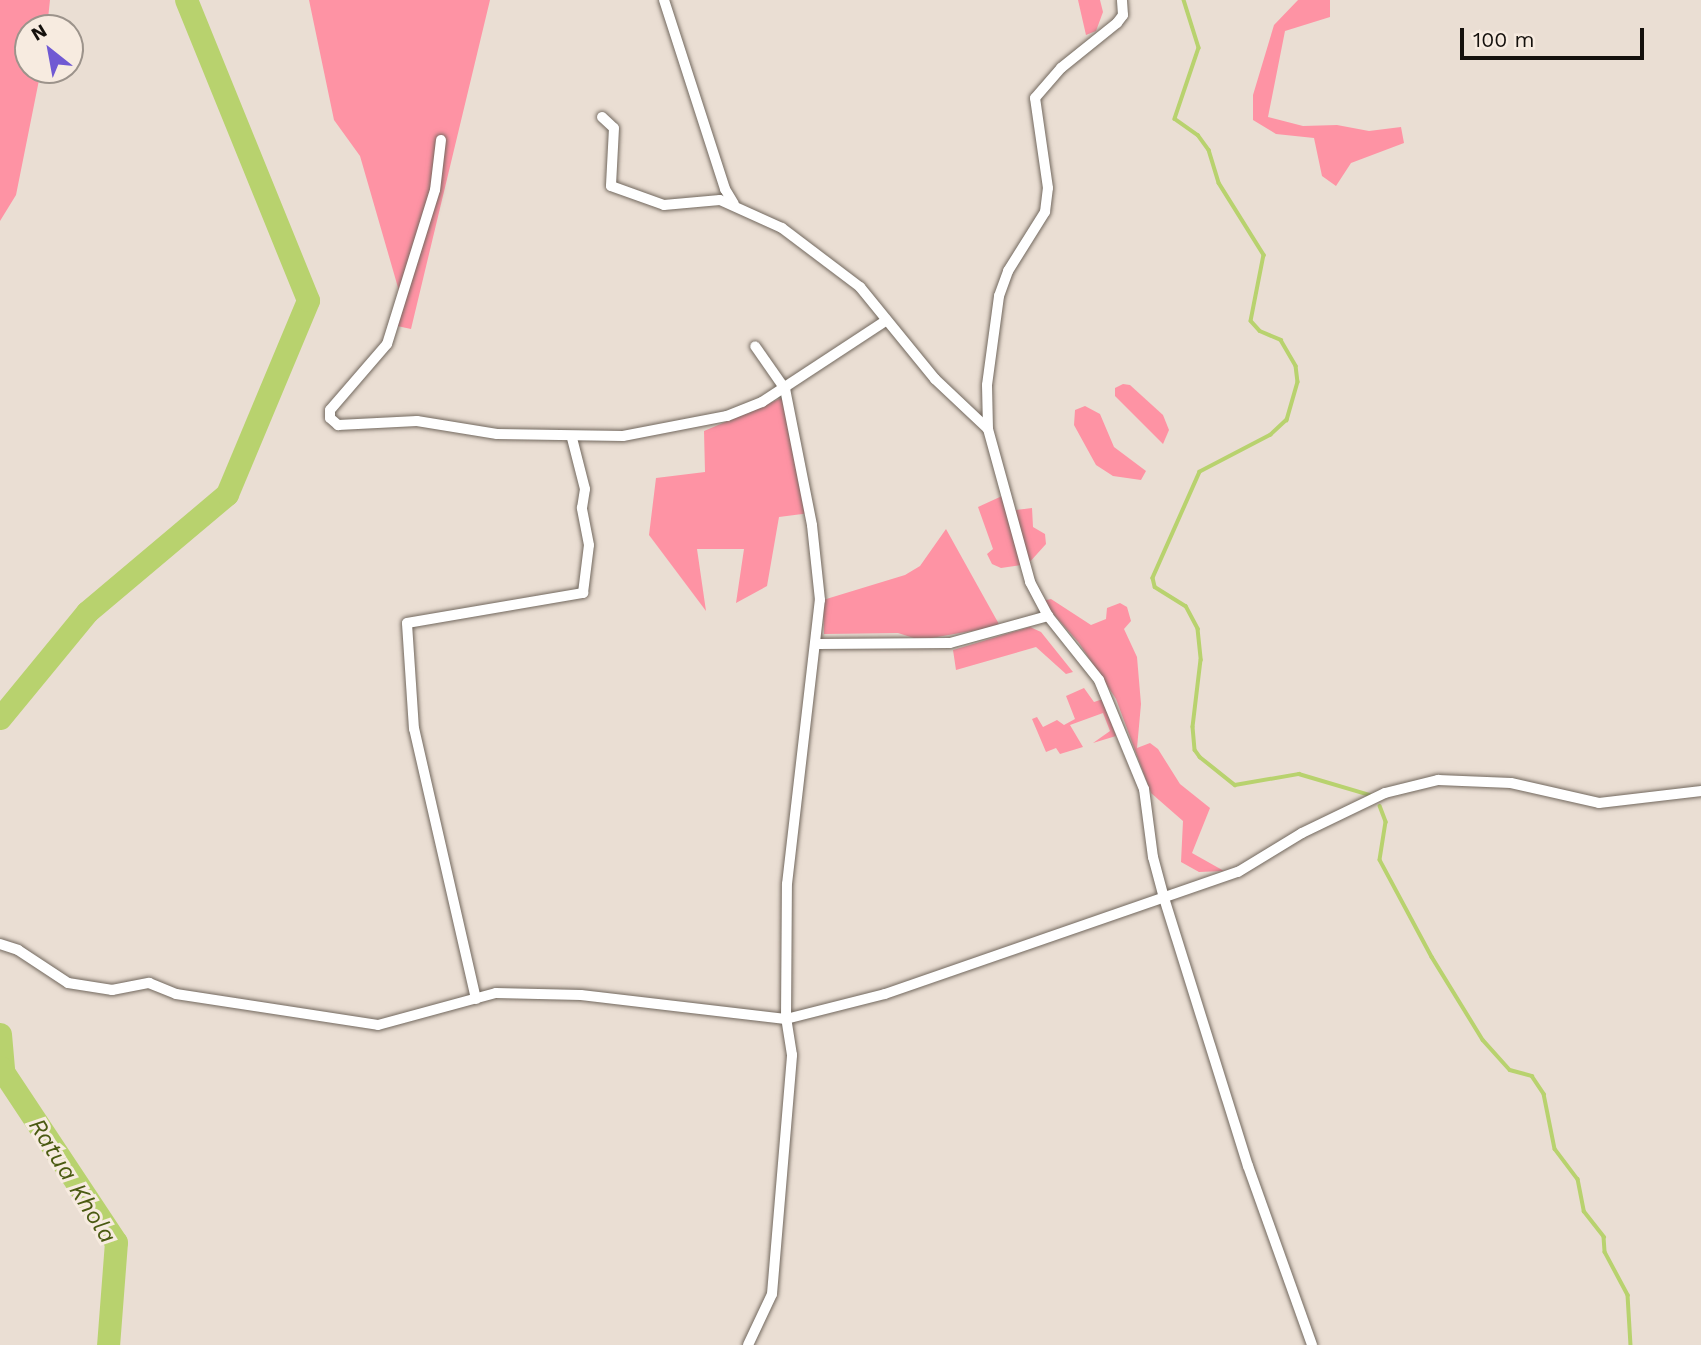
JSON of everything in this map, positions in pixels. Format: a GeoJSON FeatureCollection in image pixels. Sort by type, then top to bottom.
{"type":"FeatureCollection","features":[{"type":"Feature","properties":{"kind":"street"},"geometry":{"type":"LineString","coordinates":[[664,0],[725,189],[734,204]]}},
{"type":"Feature","properties":{"kind":"street"},"geometry":{"type":"LineString","coordinates":[[1122,0],[1123,15],[1117,23],[1061,68],[1035,98],[1048,188],[1045,212],[1008,271],[999,296],[986,386],[988,429],[1030,582],[1048,617],[1099,680],[1116,713],[1144,789],[1153,857],[1164,898],[1248,1166],[1312,1345]]}},
{"type":"Feature","properties":{"kind":"street"},"geometry":{"type":"LineString","coordinates":[[602,117],[614,128],[611,186],[664,205],[720,200],[734,204],[782,228],[826,258],[860,287],[935,379],[988,429]]}},
{"type":"Feature","properties":{"kind":"street"},"geometry":{"type":"LineString","coordinates":[[441,140],[435,190],[387,344],[330,410],[330,418],[338,425],[417,421],[497,434],[572,438],[623,436],[727,416],[785,389],[836,350],[887,320]]}},
{"type":"Feature","properties":{"kind":"street"},"geometry":{"type":"LineString","coordinates":[[748,1345],[772,1294],[792,1055],[786,1019],[787,884],[818,644],[820,600],[812,525],[785,389],[755,346]]}},
{"type":"Feature","properties":{"kind":"street"},"geometry":{"type":"LineString","coordinates":[[476,999],[414,729],[407,623],[583,593],[589,545],[582,508],[585,489],[572,438]]}},
{"type":"Feature","properties":{"kind":"street"},"geometry":{"type":"LineString","coordinates":[[818,644],[950,643],[1048,617]]}},
{"type":"Feature","properties":{"kind":"street"},"geometry":{"type":"LineString","coordinates":[[0,944],[18,950],[68,983],[112,990],[149,983],[176,994],[378,1024],[496,993],[581,995],[786,1019],[874,997],[1238,872],[1301,833],[1385,793],[1438,780],[1511,783],[1598,803],[1701,791]]}},
{"type":"Feature","properties":{"kind":"shaded area"},"geometry":{"type":"Polygon","coordinates":[[[0,0],[50,0],[48,14],[14,14],[14,84],[38,84],[16,195],[0,221],[0,0]]]}},
{"type":"Feature","properties":{"kind":"shaded area"},"geometry":{"type":"Polygon","coordinates":[[[309,0],[490,0],[411,329],[388,324],[399,291],[360,156],[334,120],[309,0]]]}},
{"type":"Feature","properties":{"kind":"shaded area"},"geometry":{"type":"Polygon","coordinates":[[[1078,0],[1100,0],[1103,12],[1096,31],[1086,35],[1078,0]]]}},
{"type":"Feature","properties":{"kind":"shaded area"},"geometry":{"type":"Polygon","coordinates":[[[1298,0],[1330,0],[1330,17],[1285,31],[1268,117],[1303,126],[1337,125],[1369,131],[1401,127],[1404,143],[1351,163],[1336,186],[1322,176],[1314,138],[1276,134],[1253,120],[1253,95],[1274,25],[1298,0]]]}},
{"type":"Feature","properties":{"kind":"shaded area"},"geometry":{"type":"Polygon","coordinates":[[[1123,384],[1130,385],[1163,415],[1169,430],[1163,444],[1115,396],[1115,388],[1123,384]]]}},
{"type":"Feature","properties":{"kind":"shaded area"},"geometry":{"type":"Polygon","coordinates":[[[784,397],[810,513],[779,517],[767,586],[736,603],[744,549],[697,549],[706,611],[649,535],[656,478],[705,472],[704,431],[784,397]]]}},
{"type":"Feature","properties":{"kind":"shaded area"},"geometry":{"type":"Polygon","coordinates":[[[1085,406],[1100,414],[1114,447],[1146,471],[1141,480],[1113,476],[1096,465],[1074,425],[1075,410],[1085,406]]]}},
{"type":"Feature","properties":{"kind":"shaded area"},"geometry":{"type":"Polygon","coordinates":[[[1002,496],[1009,511],[1032,508],[1033,527],[1045,534],[1046,544],[1028,564],[1001,568],[992,564],[987,554],[993,549],[978,507],[1002,496]]]}},
{"type":"Feature","properties":{"kind":"shaded area"},"geometry":{"type":"Polygon","coordinates":[[[946,529],[1000,626],[920,640],[898,633],[824,634],[823,600],[905,575],[920,566],[946,529]]]}},
{"type":"Feature","properties":{"kind":"shaded area"},"geometry":{"type":"Polygon","coordinates":[[[1051,599],[1091,625],[1106,619],[1107,608],[1120,603],[1127,607],[1131,621],[1124,629],[1137,657],[1141,704],[1137,748],[1150,743],[1158,749],[1180,784],[1210,808],[1192,853],[1224,871],[1199,872],[1181,862],[1183,821],[1151,793],[1116,699],[1079,643],[1042,601],[1051,599]]]}},
{"type":"Feature","properties":{"kind":"shaded area"},"geometry":{"type":"Polygon","coordinates":[[[1030,627],[1041,632],[1073,672],[1066,674],[1036,647],[956,670],[953,650],[1030,627]]]}},
{"type":"Feature","properties":{"kind":"shaded area"},"geometry":{"type":"Polygon","coordinates":[[[1084,688],[1094,702],[1103,699],[1116,736],[1093,743],[1110,731],[1103,713],[1070,725],[1083,747],[1060,754],[1056,748],[1046,752],[1032,719],[1037,717],[1043,727],[1057,720],[1064,725],[1075,719],[1066,696],[1084,688]]]}},
{"type":"Feature","properties":{"kind":"waterway"},"geometry":{"type":"LineString","coordinates":[[0,718],[87,612],[227,494],[308,300],[186,0]]}},
{"type":"Feature","properties":{"kind":"waterway"},"geometry":{"type":"LineString","coordinates":[[1184,0],[1199,48],[1175,119],[1198,135],[1209,150],[1219,183],[1264,255],[1251,321],[1260,331],[1281,340],[1296,366],[1298,382],[1287,420],[1271,435],[1200,472],[1153,578],[1155,587],[1186,606],[1198,629],[1201,660],[1193,727],[1195,750],[1200,757],[1235,785],[1299,774],[1370,795]]}},
{"type":"Feature","properties":{"kind":"waterway"},"geometry":{"type":"LineString","coordinates":[[1380,806],[1386,822],[1380,860],[1432,957],[1483,1040],[1510,1070],[1532,1076],[1544,1094],[1555,1149],[1578,1179],[1584,1211],[1604,1237],[1605,1252],[1628,1295],[1631,1345]]}},
{"type":"Feature","properties":{"kind":"waterway"},"geometry":{"type":"LineString","coordinates":[[0,1034],[3,1071]]}},
{"type":"Feature","properties":{"kind":"waterway","name":"Ratua Khola"},"geometry":{"type":"LineString","coordinates":[[0,1067],[116,1242],[108,1345]]}}]}
